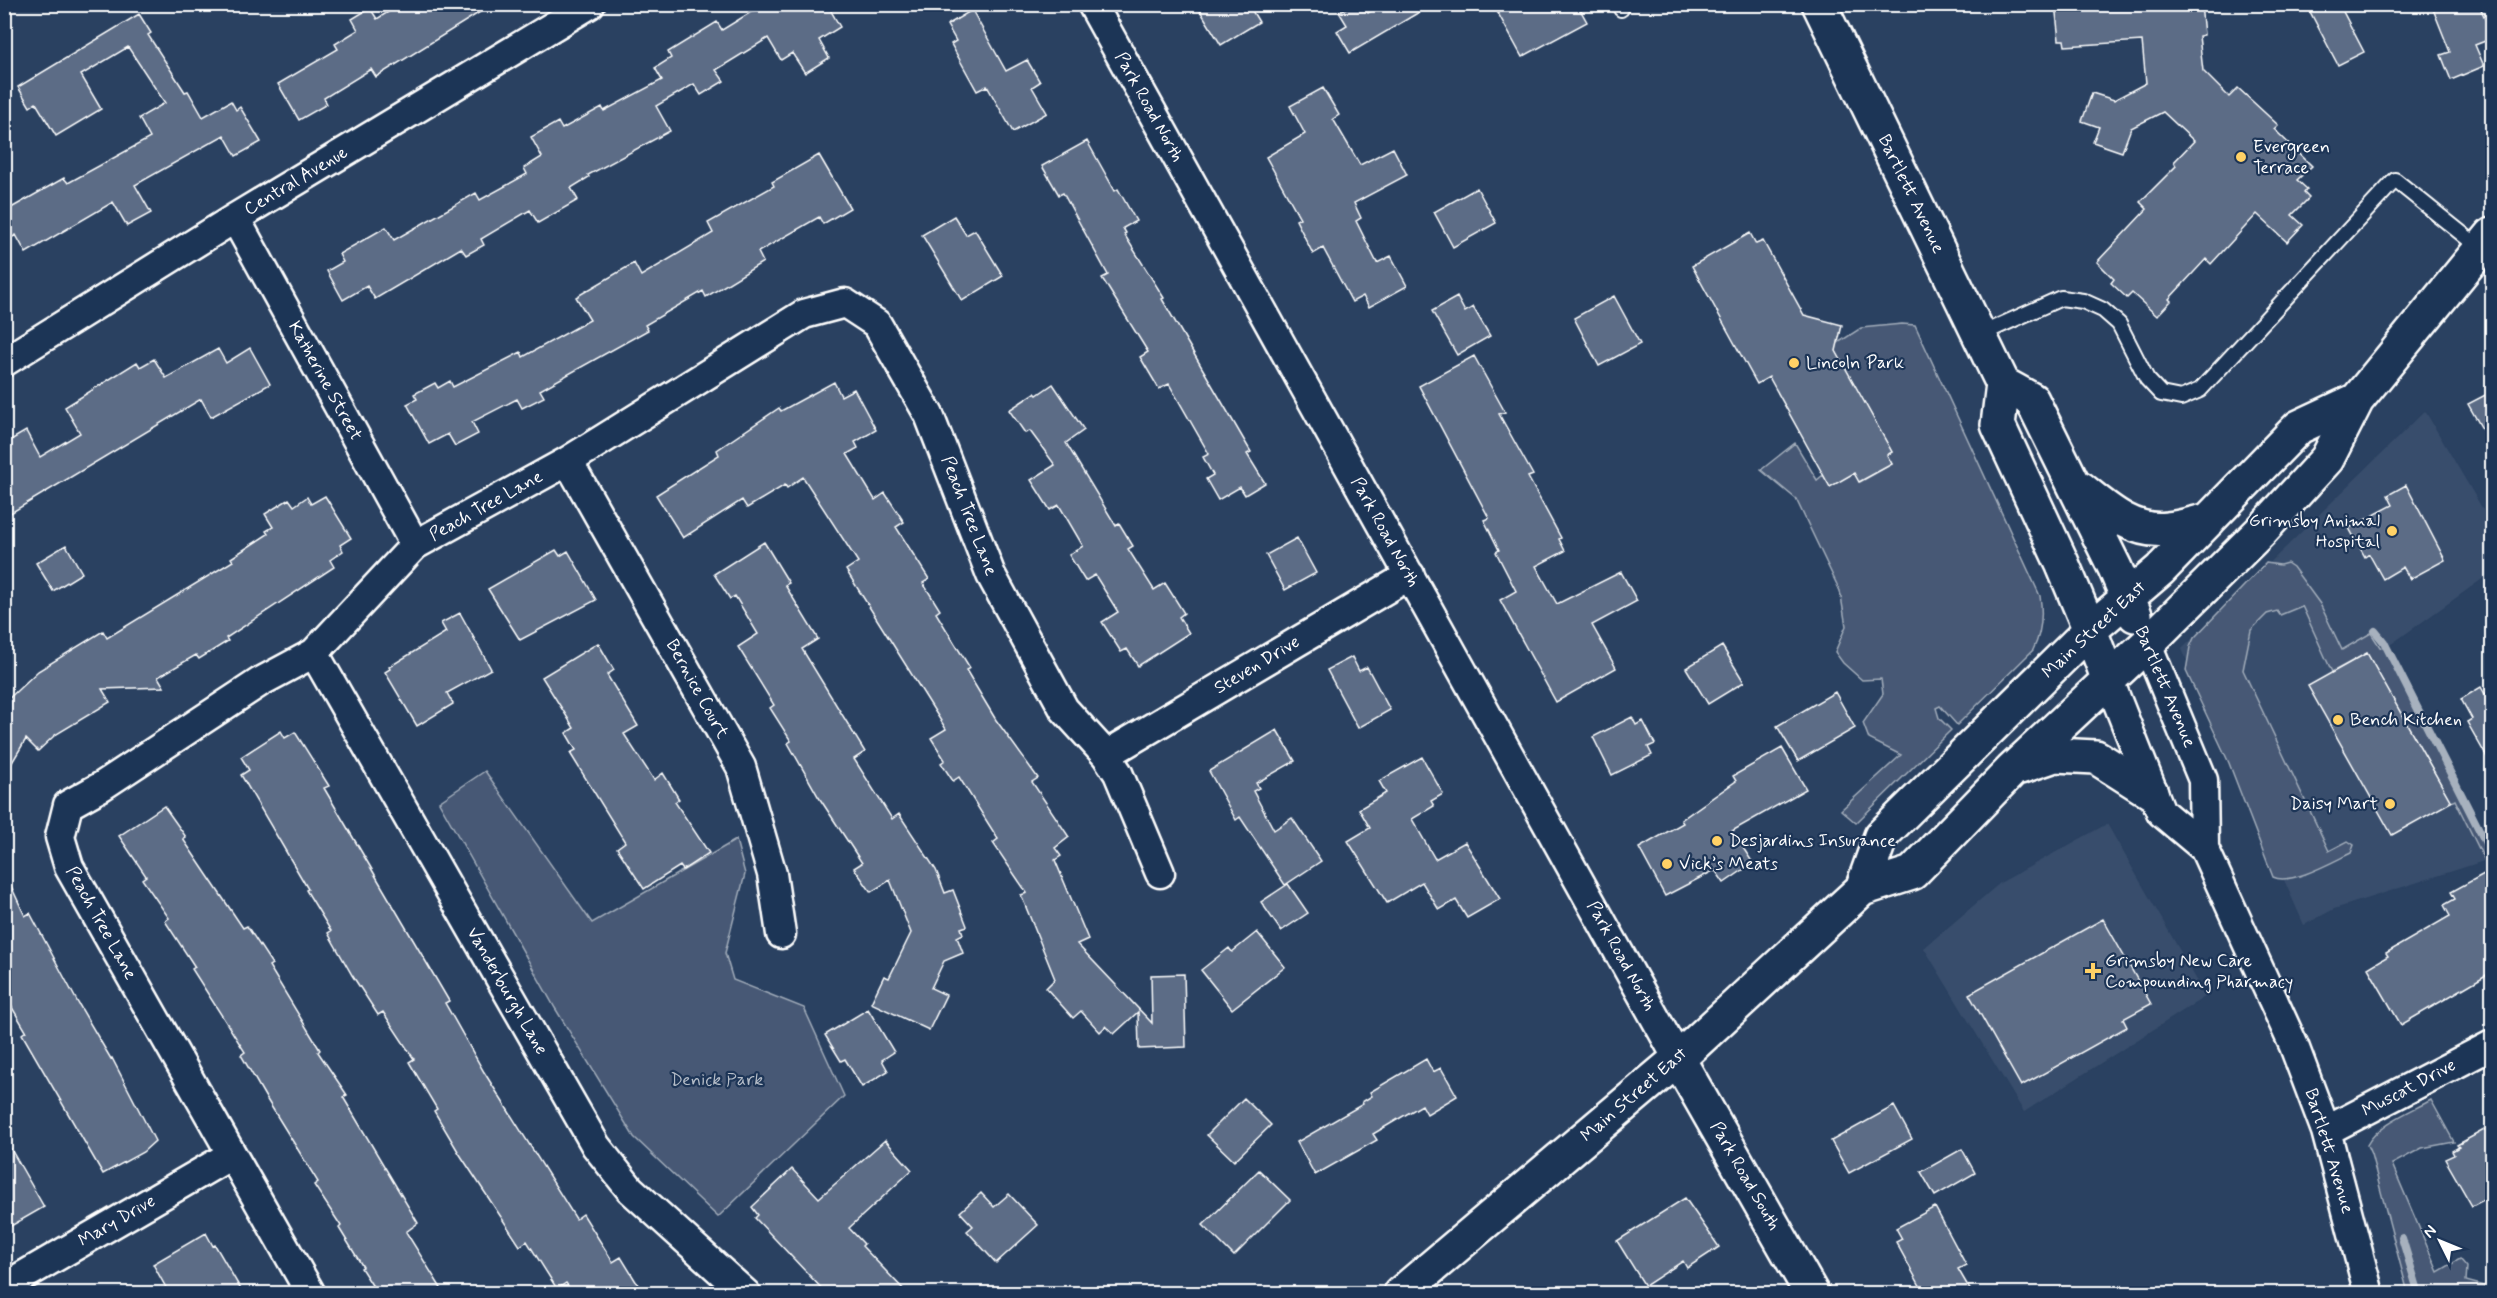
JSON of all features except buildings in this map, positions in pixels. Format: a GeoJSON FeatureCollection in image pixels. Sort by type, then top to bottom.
{"type":"FeatureCollection","features":[{"type":"Feature","properties":{"kind":"main road","name":"Bartlett Avenue"},"geometry":{"type":"LineString","coordinates":[[1819,4],[2003,384],[1998,425],[2090,630],[2108,678]]}},
{"type":"Feature","properties":{"kind":"main road","name":"Main Street East"},"geometry":{"type":"LineString","coordinates":[[1400,1293],[1678,1059],[1862,889],[1912,873],[2012,770],[2146,644],[2261,531],[2327,459],[2357,400],[2487,242]]}},
{"type":"Feature","properties":{"kind":"main road","name":"Bartlett Avenue"},"geometry":{"type":"LineString","coordinates":[[2003,384],[2032,400],[2127,597],[2146,644]]}},
{"type":"Feature","properties":{"kind":"main road","name":"Main Street East"},"geometry":{"type":"LineString","coordinates":[[1862,889],[1881,836],[2090,630],[2160,570],[2299,428],[2357,400]]}},
{"type":"Feature","properties":{"kind":"main road"},"geometry":{"type":"LineString","coordinates":[[2074,484],[2115,516],[2139,527],[2166,530],[2209,520]]}},
{"type":"Feature","properties":{"kind":"main road"},"geometry":{"type":"LineString","coordinates":[[2012,770],[2055,755],[2096,757],[2151,792]]}},
{"type":"Feature","properties":{"kind":"main road","name":"Park Road South"},"geometry":{"type":"LineString","coordinates":[[1678,1059],[1812,1293]]}},
{"type":"Feature","properties":{"kind":"street","name":"Central Avenue"},"geometry":{"type":"LineString","coordinates":[[4,362],[235,218],[590,4]]}},
{"type":"Feature","properties":{"kind":"street","name":"Park Road North"},"geometry":{"type":"LineString","coordinates":[[1092,4],[1678,1059]]}},
{"type":"Feature","properties":{"kind":"street","name":"Katherine Street"},"geometry":{"type":"LineString","coordinates":[[235,218],[415,545]]}},
{"type":"Feature","properties":{"kind":"street","name":"Peach Tree Lane"},"geometry":{"type":"LineString","coordinates":[[311,1293],[69,867],[60,837],[68,805],[102,786],[260,682],[314,653],[415,545],[568,460],[804,314],[845,303],[877,324],[929,414],[991,575],[1064,709],[1106,755],[1118,773],[1160,873]]}},
{"type":"Feature","properties":{"kind":"street","name":"Bernice Court"},"geometry":{"type":"LineString","coordinates":[[568,460],[741,767],[772,874],[781,934]]}},
{"type":"Feature","properties":{"kind":"street","name":"Steven Drive"},"geometry":{"type":"LineString","coordinates":[[1106,755],[1410,575]]}},
{"type":"Feature","properties":{"kind":"street","name":"Bartlett Avenue"},"geometry":{"type":"LineString","coordinates":[[2146,644],[2203,780],[2204,848],[2294,1046],[2326,1131],[2369,1293]]}},
{"type":"Feature","properties":{"kind":"street","name":"Vanderburgh Lane"},"geometry":{"type":"LineString","coordinates":[[314,653],[596,1146],[630,1189],[746,1293]]}},
{"type":"Feature","properties":{"kind":"street","name":"Bartlett Avenue"},"geometry":{"type":"LineString","coordinates":[[2108,678],[2160,812],[2204,848]]}},
{"type":"Feature","properties":{"kind":"street","name":"Muscat Drive"},"geometry":{"type":"LineString","coordinates":[[2326,1131],[2493,1045]]}},
{"type":"Feature","properties":{"kind":"street","name":"Mary Drive"},"geometry":{"type":"LineString","coordinates":[[4,1287],[231,1155]]}},
{"type":"Feature","properties":{"kind":"lane"},"geometry":{"type":"LineString","coordinates":[[1979,335],[2061,298],[2083,301],[2103,310],[2119,324],[2152,387],[2161,394],[2181,398],[2200,390],[2395,180],[2487,242]]}},
{"type":"Feature","properties":{"kind":"shaded area"},"geometry":{"type":"Polygon","coordinates":[[[2425,411],[2492,525],[2492,572],[2387,647],[2490,859],[2334,909],[2304,925],[2182,649],[2425,411]]]}},
{"type":"Feature","properties":{"kind":"shaded area"},"geometry":{"type":"Polygon","coordinates":[[[2107,824],[2206,996],[2024,1112],[1924,948],[2000,883],[2107,824]]]}},
{"type":"Feature","properties":{"kind":"green space"},"geometry":{"type":"Polygon","coordinates":[[[1915,325],[2040,596],[2041,623],[2033,650],[1957,725],[1940,706],[1936,708],[1939,718],[1951,730],[1856,823],[1841,810],[1901,755],[1869,739],[1863,723],[1883,694],[1881,679],[1862,680],[1843,663],[1835,652],[1846,626],[1840,591],[1796,499],[1761,470],[1795,443],[1817,480],[1823,475],[1830,486],[1854,473],[1860,482],[1892,464],[1887,455],[1892,452],[1833,346],[1861,328],[1915,325]]]}},
{"type":"Feature","properties":{"kind":"green space"},"geometry":{"type":"Polygon","coordinates":[[[2266,563],[2280,565],[2287,563],[2293,567],[2320,604],[2342,650],[2371,633],[2380,647],[2386,649],[2492,859],[2492,875],[2455,800],[2451,802],[2367,653],[2332,672],[2302,606],[2280,615],[2277,611],[2267,614],[2251,630],[2243,670],[2329,851],[2348,841],[2354,845],[2351,853],[2312,871],[2290,878],[2273,877],[2229,763],[2186,671],[2194,638],[2266,563]]]}},
{"type":"Feature","properties":{"kind":"green space","name":"Denick Park"},"geometry":{"type":"Polygon","coordinates":[[[485,771],[592,923],[736,840],[745,874],[725,953],[733,980],[804,1008],[844,1096],[718,1217],[634,1137],[555,1008],[439,802],[485,771]]]}},
{"type":"Feature","properties":{"kind":"green space"},"geometry":{"type":"Polygon","coordinates":[[[2431,1100],[2454,1142],[2422,1148],[2392,1164],[2438,1272],[2460,1259],[2467,1267],[2466,1281],[2492,1288],[2492,1293],[2408,1293],[2367,1145],[2372,1137],[2387,1124],[2431,1100]]]}},
{"type":"Feature","properties":{"kind":"waterway"},"geometry":{"type":"LineString","coordinates":[[2375,631],[2384,642],[2492,855]]}},
{"type":"Feature","properties":{"kind":"waterway"},"geometry":{"type":"LineString","coordinates":[[2402,1238],[2419,1294]]}},
{"type":"Feature","properties":{"kind":"place","name":"Evergreen Terrace"},"geometry":{"type":"Point","coordinates":[2241,157]}},
{"type":"Feature","properties":{"kind":"place","name":"Lincoln Park"},"geometry":{"type":"Point","coordinates":[1794,363]}},
{"type":"Feature","properties":{"kind":"place","name":"Grimsby Animal Hospital"},"geometry":{"type":"Point","coordinates":[2392,531]}},
{"type":"Feature","properties":{"kind":"place","name":"Bench Kitchen"},"geometry":{"type":"Point","coordinates":[2338,720]}},
{"type":"Feature","properties":{"kind":"place","name":"Daisy Mart"},"geometry":{"type":"Point","coordinates":[2390,804]}},
{"type":"Feature","properties":{"kind":"place","name":"Desjardins Insurance"},"geometry":{"type":"Point","coordinates":[1717,841]}},
{"type":"Feature","properties":{"kind":"place","name":"Vick’s Meats"},"geometry":{"type":"Point","coordinates":[1667,864]}},
{"type":"Feature","properties":{"kind":"place","name":"Grimsby New Care Compounding Pharmacy"},"geometry":{"type":"Point","coordinates":[2093,971]}}]}
